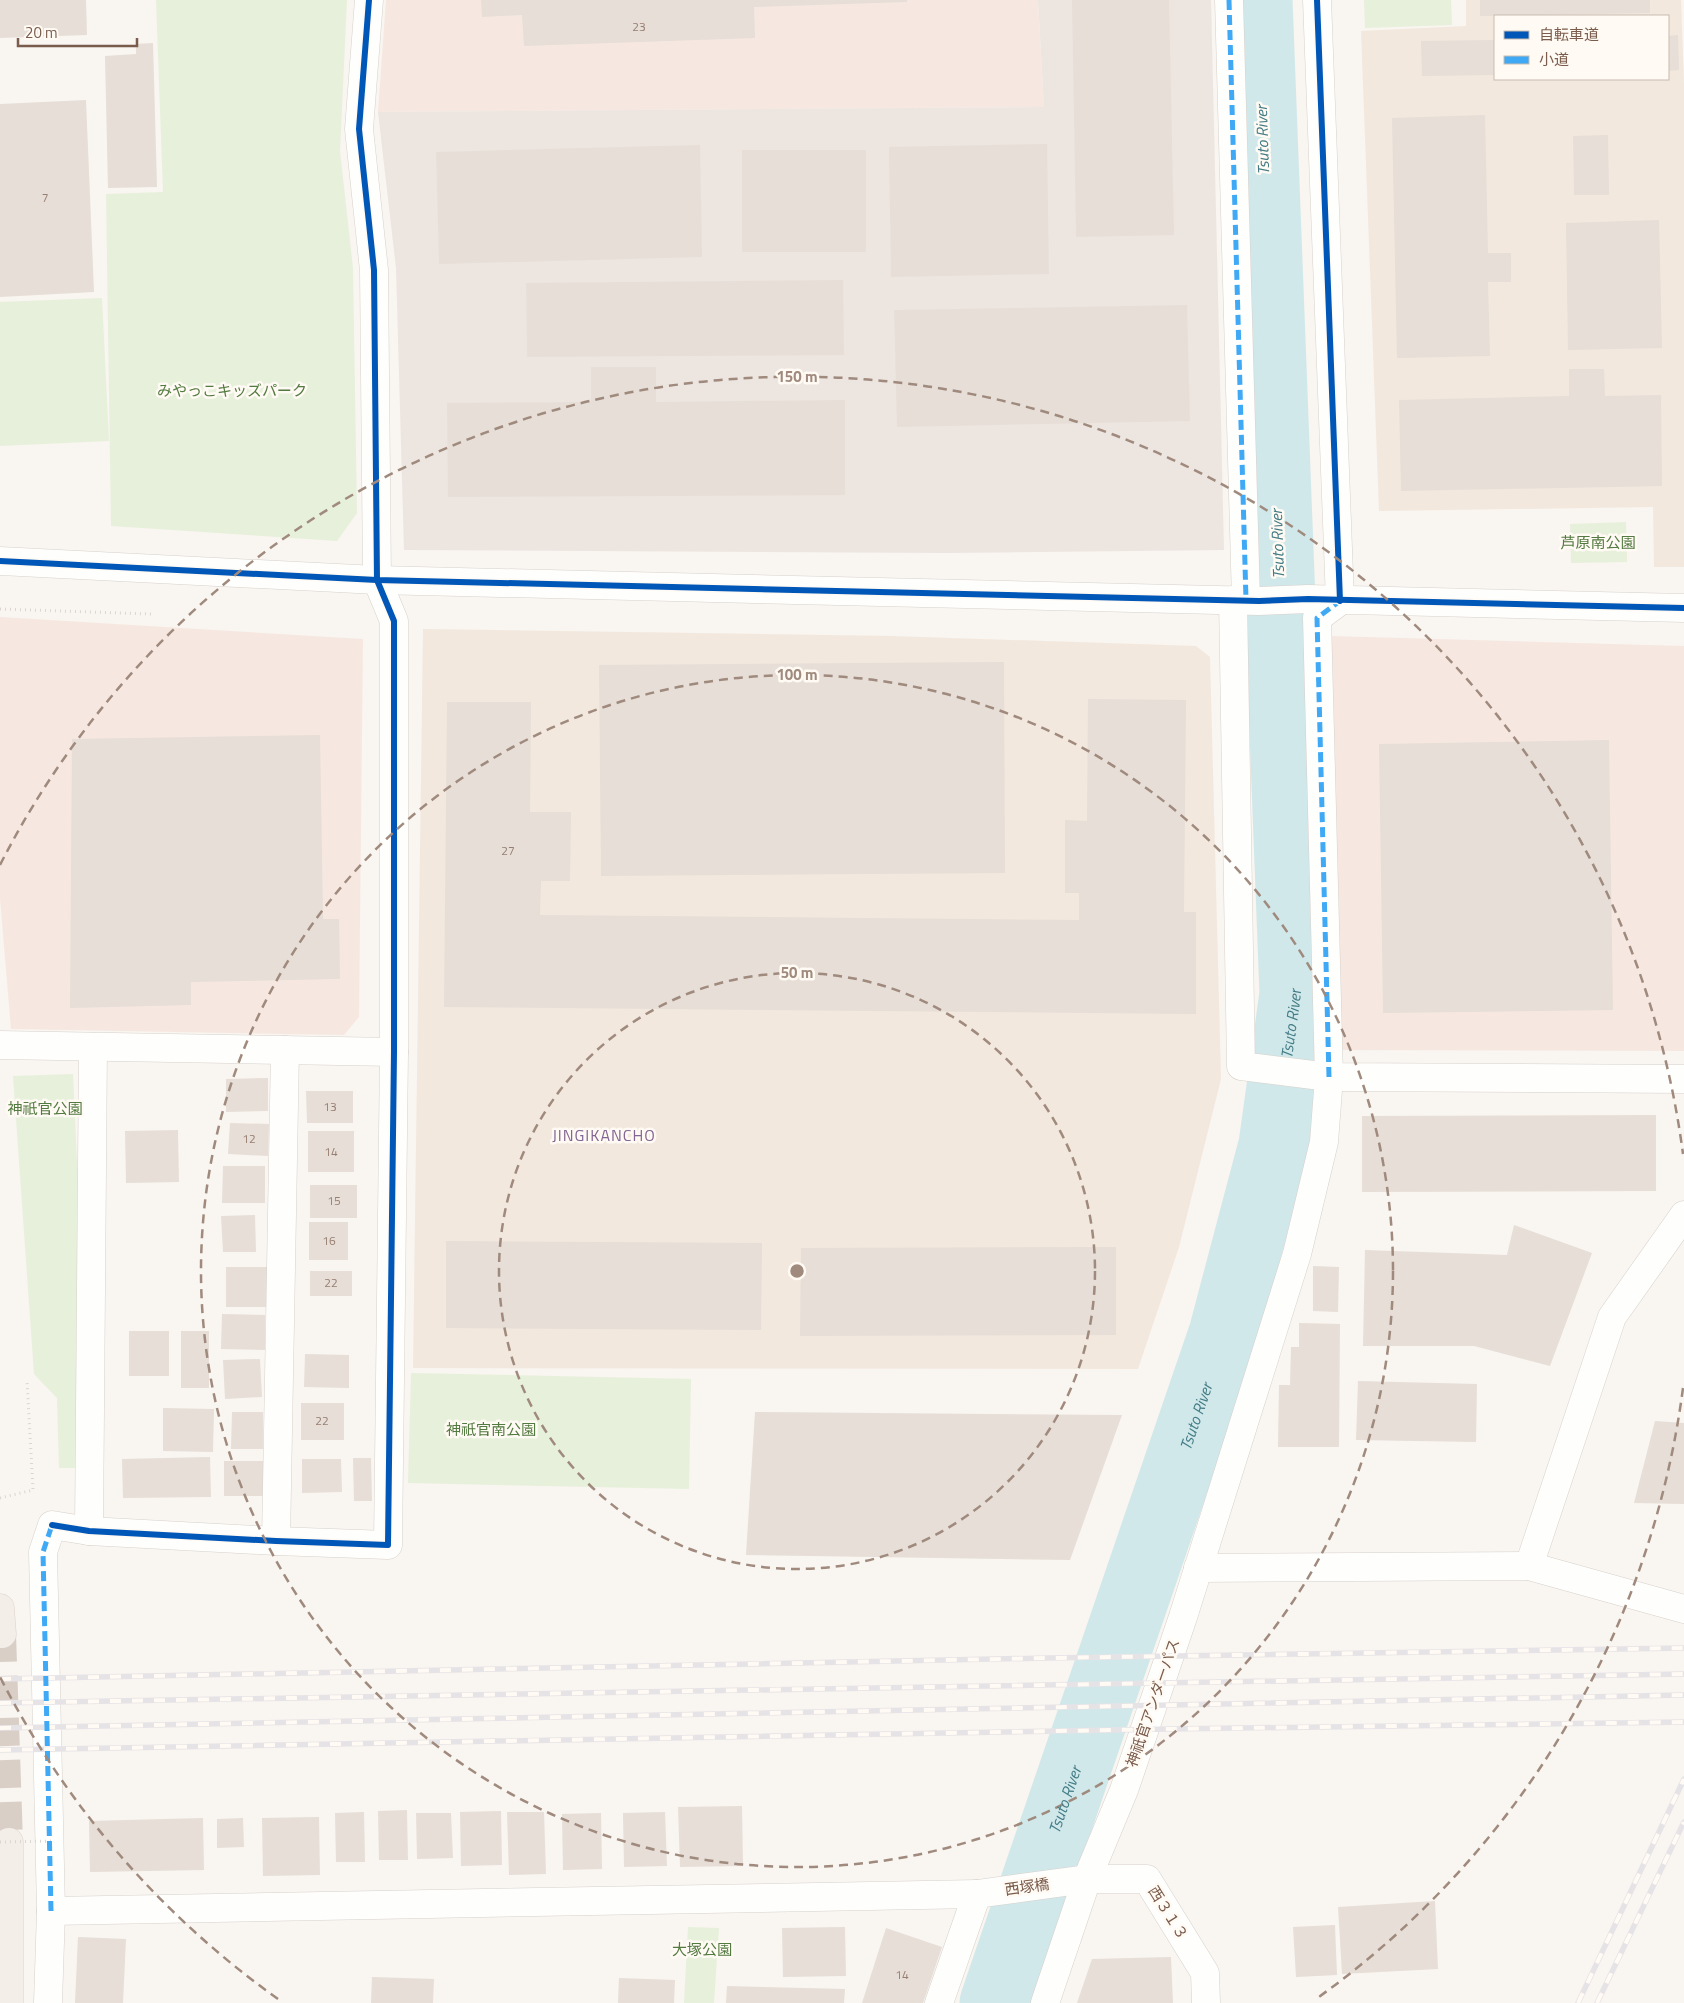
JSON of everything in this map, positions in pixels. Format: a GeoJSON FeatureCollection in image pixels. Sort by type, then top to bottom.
{"type":"FeatureCollection","features":[{"type":"Feature","properties":{"kind":"main road"},"geometry":{"type":"LineString","coordinates":[[4,1842],[9,2003]]}},
{"type":"Feature","properties":{"kind":"street"},"geometry":{"type":"LineString","coordinates":[[48,2003],[51,1912],[43,1552],[52,1525],[89,1530],[276,1541],[388,1544],[394,1052],[394,621],[377,580],[374,270],[359,128],[369,0]]}},
{"type":"Feature","properties":{"kind":"street"},"geometry":{"type":"LineString","coordinates":[[1229,0],[1246,600],[1241,1066],[1329,1077],[1684,1080]]}},
{"type":"Feature","properties":{"kind":"street"},"geometry":{"type":"LineString","coordinates":[[1316,0],[1340,601]]}},
{"type":"Feature","properties":{"kind":"street"},"geometry":{"type":"LineString","coordinates":[[0,561],[377,580],[1684,608]]}},
{"type":"Feature","properties":{"kind":"street","name":"神祇官アンダーパス"},"geometry":{"type":"LineString","coordinates":[[1045,2003],[1075,1881],[1124,1790],[1183,1617],[1298,1254],[1324,1142],[1329,1077],[1318,618],[1340,601]]}},
{"type":"Feature","properties":{"kind":"street"},"geometry":{"type":"LineString","coordinates":[[0,1045],[394,1052]]}},
{"type":"Feature","properties":{"kind":"street"},"geometry":{"type":"LineString","coordinates":[[89,1530],[93,1047]]}},
{"type":"Feature","properties":{"kind":"street"},"geometry":{"type":"LineString","coordinates":[[276,1541],[284,1050]]}},
{"type":"Feature","properties":{"kind":"street"},"geometry":{"type":"LineString","coordinates":[[1529,1566],[1612,1318],[1684,1215]]}},
{"type":"Feature","properties":{"kind":"street"},"geometry":{"type":"LineString","coordinates":[[1198,1568],[1529,1566],[1684,1609]]}},
{"type":"Feature","properties":{"kind":"street","name":"西３１３"},"geometry":{"type":"LineString","coordinates":[[1075,1881],[1147,1879],[1205,1973],[1206,2003]]}},
{"type":"Feature","properties":{"kind":"street","name":"西塚橋"},"geometry":{"type":"LineString","coordinates":[[51,1912],[983,1893],[1075,1881]]}},
{"type":"Feature","properties":{"kind":"street"},"geometry":{"type":"LineString","coordinates":[[939,2003],[983,1893]]}},
{"type":"Feature","properties":{"kind":"path"},"geometry":{"type":"LineString","coordinates":[[0,609],[151,614]]}},
{"type":"Feature","properties":{"kind":"path"},"geometry":{"type":"LineString","coordinates":[[0,1498],[34,1490],[27,1380]]}},
{"type":"Feature","properties":{"kind":"path"},"geometry":{"type":"LineString","coordinates":[[4,1842],[55,1841]]}},
{"type":"Feature","properties":{"kind":"shaded area"},"geometry":{"type":"Polygon","coordinates":[[[386,0],[1038,0],[1044,107],[378,112],[386,0]]]}},
{"type":"Feature","properties":{"kind":"shaded area"},"geometry":{"type":"Polygon","coordinates":[[[1038,0],[1211,0],[1224,550],[947,553],[404,550],[396,268],[378,112],[1044,107],[1038,0]]]}},
{"type":"Feature","properties":{"kind":"shaded area"},"geometry":{"type":"Polygon","coordinates":[[[1466,0],[1681,0],[1684,84],[1684,567],[1654,567],[1653,507],[1379,511],[1361,31],[1466,26],[1466,0]]]}},
{"type":"Feature","properties":{"kind":"shaded area"},"geometry":{"type":"Polygon","coordinates":[[[0,617],[363,639],[359,1017],[344,1035],[11,1029],[0,899],[0,617]]]}},
{"type":"Feature","properties":{"kind":"shaded area"},"geometry":{"type":"Polygon","coordinates":[[[423,629],[891,636],[1196,646],[1210,657],[1221,1079],[1179,1247],[1138,1369],[413,1368],[423,629]]]}},
{"type":"Feature","properties":{"kind":"shaded area"},"geometry":{"type":"Polygon","coordinates":[[[1331,636],[1684,646],[1684,1051],[1338,1050],[1331,636]]]}},
{"type":"Feature","properties":{"kind":"green space","name":"みやっこキッズパーク"},"geometry":{"type":"Polygon","coordinates":[[[156,0],[347,0],[340,151],[353,268],[357,513],[337,541],[111,526],[106,194],[163,192],[156,0]]]}},
{"type":"Feature","properties":{"kind":"green space"},"geometry":{"type":"Polygon","coordinates":[[[1364,0],[1451,0],[1452,25],[1365,28],[1364,0]]]}},
{"type":"Feature","properties":{"kind":"green space"},"geometry":{"type":"Polygon","coordinates":[[[102,298],[109,441],[0,446],[0,302],[102,298]]]}},
{"type":"Feature","properties":{"kind":"green space","name":"芦原南公園"},"geometry":{"type":"Polygon","coordinates":[[[1626,522],[1627,562],[1571,563],[1570,524],[1626,522]]]}},
{"type":"Feature","properties":{"kind":"green space","name":"神祇官公園"},"geometry":{"type":"Polygon","coordinates":[[[73,1074],[86,1359],[81,1468],[59,1468],[57,1398],[34,1374],[13,1076],[73,1074]]]}},
{"type":"Feature","properties":{"kind":"green space","name":"神祇官南公園"},"geometry":{"type":"Polygon","coordinates":[[[411,1373],[691,1379],[689,1489],[408,1483],[411,1373]]]}},
{"type":"Feature","properties":{"kind":"green space","name":"大塚公園"},"geometry":{"type":"Polygon","coordinates":[[[688,1927],[719,1928],[714,2003],[684,2003],[688,1927]]]}},
{"type":"Feature","properties":{"kind":"building"},"geometry":{"type":"Polygon","coordinates":[[[0,0],[86,0],[87,35],[0,38],[0,0]]]}},
{"type":"Feature","properties":{"kind":"building"},"geometry":{"type":"Polygon","coordinates":[[[481,0],[907,0],[907,2],[754,7],[755,38],[524,46],[522,15],[482,17],[481,0]]]}},
{"type":"Feature","properties":{"kind":"building"},"geometry":{"type":"Polygon","coordinates":[[[1072,0],[1169,0],[1174,235],[1076,237],[1072,0]]]}},
{"type":"Feature","properties":{"kind":"building"},"geometry":{"type":"Polygon","coordinates":[[[1480,0],[1650,0],[1650,13],[1480,16],[1480,0]]]}},
{"type":"Feature","properties":{"kind":"building"},"geometry":{"type":"Polygon","coordinates":[[[1678,35],[1679,70],[1669,71],[1669,36],[1678,35]]]}},
{"type":"Feature","properties":{"kind":"building"},"geometry":{"type":"Polygon","coordinates":[[[1494,40],[1494,75],[1422,76],[1421,41],[1494,40]]]}},
{"type":"Feature","properties":{"kind":"building"},"geometry":{"type":"Polygon","coordinates":[[[153,43],[157,187],[108,188],[105,56],[136,54],[136,44],[153,43]]]}},
{"type":"Feature","properties":{"kind":"building"},"geometry":{"type":"Polygon","coordinates":[[[86,100],[94,292],[0,297],[0,104],[86,100]]]}},
{"type":"Feature","properties":{"kind":"building"},"geometry":{"type":"Polygon","coordinates":[[[1485,115],[1488,253],[1511,253],[1511,282],[1488,282],[1490,356],[1397,358],[1392,118],[1485,115]]]}},
{"type":"Feature","properties":{"kind":"building"},"geometry":{"type":"Polygon","coordinates":[[[1608,135],[1609,195],[1574,195],[1573,136],[1608,135]]]}},
{"type":"Feature","properties":{"kind":"building"},"geometry":{"type":"Polygon","coordinates":[[[1047,144],[1049,274],[891,277],[889,147],[1047,144]]]}},
{"type":"Feature","properties":{"kind":"building"},"geometry":{"type":"Polygon","coordinates":[[[700,145],[702,257],[439,264],[436,152],[700,145]]]}},
{"type":"Feature","properties":{"kind":"building"},"geometry":{"type":"Polygon","coordinates":[[[742,150],[866,150],[866,252],[742,252],[742,150]]]}},
{"type":"Feature","properties":{"kind":"building"},"geometry":{"type":"Polygon","coordinates":[[[1659,220],[1662,348],[1568,350],[1566,223],[1659,220]]]}},
{"type":"Feature","properties":{"kind":"building"},"geometry":{"type":"Polygon","coordinates":[[[843,280],[844,355],[527,357],[526,283],[843,280]]]}},
{"type":"Feature","properties":{"kind":"building"},"geometry":{"type":"Polygon","coordinates":[[[1187,305],[1190,421],[897,427],[894,310],[1187,305]]]}},
{"type":"Feature","properties":{"kind":"building"},"geometry":{"type":"Polygon","coordinates":[[[591,367],[656,367],[656,402],[845,400],[845,495],[448,497],[447,403],[591,402],[591,367]]]}},
{"type":"Feature","properties":{"kind":"building"},"geometry":{"type":"Polygon","coordinates":[[[1569,369],[1604,369],[1605,396],[1661,395],[1662,486],[1401,491],[1399,400],[1569,396],[1569,369]]]}},
{"type":"Feature","properties":{"kind":"building"},"geometry":{"type":"Polygon","coordinates":[[[1004,662],[1005,873],[601,876],[599,665],[1004,662]]]}},
{"type":"Feature","properties":{"kind":"building"},"geometry":{"type":"Polygon","coordinates":[[[1088,699],[1186,700],[1184,912],[1196,912],[1196,1014],[444,1007],[447,702],[531,702],[530,812],[571,812],[570,881],[541,881],[540,915],[1079,920],[1079,893],[1065,893],[1065,820],[1087,821],[1088,699]]]}},
{"type":"Feature","properties":{"kind":"building"},"geometry":{"type":"Polygon","coordinates":[[[320,735],[323,919],[339,919],[340,979],[191,982],[191,1005],[70,1008],[72,739],[320,735]]]}},
{"type":"Feature","properties":{"kind":"building"},"geometry":{"type":"Polygon","coordinates":[[[1609,740],[1613,1010],[1383,1013],[1379,744],[1609,740]]]}},
{"type":"Feature","properties":{"kind":"building"},"geometry":{"type":"Polygon","coordinates":[[[268,1078],[268,1111],[226,1112],[226,1079],[268,1078]]]}},
{"type":"Feature","properties":{"kind":"building"},"geometry":{"type":"Polygon","coordinates":[[[306,1091],[353,1091],[353,1123],[307,1123],[306,1091]]]}},
{"type":"Feature","properties":{"kind":"building"},"geometry":{"type":"Polygon","coordinates":[[[1656,1115],[1656,1191],[1362,1192],[1362,1116],[1656,1115]]]}},
{"type":"Feature","properties":{"kind":"building"},"geometry":{"type":"Polygon","coordinates":[[[230,1123],[269,1124],[268,1156],[228,1154],[230,1123]]]}},
{"type":"Feature","properties":{"kind":"building"},"geometry":{"type":"Polygon","coordinates":[[[178,1130],[179,1182],[126,1183],[125,1131],[178,1130]]]}},
{"type":"Feature","properties":{"kind":"building"},"geometry":{"type":"Polygon","coordinates":[[[308,1131],[354,1131],[354,1172],[308,1172],[308,1131]]]}},
{"type":"Feature","properties":{"kind":"building"},"geometry":{"type":"Polygon","coordinates":[[[223,1166],[265,1166],[265,1203],[222,1203],[223,1166]]]}},
{"type":"Feature","properties":{"kind":"building"},"geometry":{"type":"Polygon","coordinates":[[[310,1185],[357,1185],[357,1218],[310,1218],[310,1185]]]}},
{"type":"Feature","properties":{"kind":"building"},"geometry":{"type":"Polygon","coordinates":[[[255,1215],[256,1252],[223,1252],[221,1216],[255,1215]]]}},
{"type":"Feature","properties":{"kind":"building"},"geometry":{"type":"Polygon","coordinates":[[[309,1222],[348,1222],[348,1260],[309,1260],[309,1222]]]}},
{"type":"Feature","properties":{"kind":"building"},"geometry":{"type":"Polygon","coordinates":[[[1514,1225],[1592,1253],[1550,1366],[1474,1346],[1363,1346],[1365,1250],[1507,1255],[1514,1225]]]}},
{"type":"Feature","properties":{"kind":"building"},"geometry":{"type":"Polygon","coordinates":[[[446,1241],[762,1243],[761,1330],[446,1328],[446,1241]]]}},
{"type":"Feature","properties":{"kind":"building"},"geometry":{"type":"Polygon","coordinates":[[[1116,1247],[1116,1335],[800,1336],[801,1248],[1116,1247]]]}},
{"type":"Feature","properties":{"kind":"building"},"geometry":{"type":"Polygon","coordinates":[[[1313,1266],[1339,1267],[1338,1312],[1313,1311],[1313,1266]]]}},
{"type":"Feature","properties":{"kind":"building"},"geometry":{"type":"Polygon","coordinates":[[[226,1267],[268,1267],[268,1307],[226,1307],[226,1267]]]}},
{"type":"Feature","properties":{"kind":"building"},"geometry":{"type":"Polygon","coordinates":[[[310,1271],[352,1271],[352,1296],[310,1296],[310,1271]]]}},
{"type":"Feature","properties":{"kind":"building"},"geometry":{"type":"Polygon","coordinates":[[[222,1314],[265,1315],[265,1350],[221,1349],[222,1314]]]}},
{"type":"Feature","properties":{"kind":"building"},"geometry":{"type":"Polygon","coordinates":[[[1299,1323],[1340,1324],[1339,1447],[1278,1447],[1279,1385],[1290,1385],[1291,1347],[1299,1347],[1299,1323]]]}},
{"type":"Feature","properties":{"kind":"building"},"geometry":{"type":"Polygon","coordinates":[[[129,1331],[169,1331],[169,1376],[129,1376],[129,1331]]]}},
{"type":"Feature","properties":{"kind":"building"},"geometry":{"type":"Polygon","coordinates":[[[181,1331],[209,1331],[209,1388],[181,1388],[181,1331]]]}},
{"type":"Feature","properties":{"kind":"building"},"geometry":{"type":"Polygon","coordinates":[[[305,1354],[349,1355],[349,1388],[304,1387],[305,1354]]]}},
{"type":"Feature","properties":{"kind":"building"},"geometry":{"type":"Polygon","coordinates":[[[260,1359],[262,1397],[225,1399],[223,1360],[260,1359]]]}},
{"type":"Feature","properties":{"kind":"building"},"geometry":{"type":"Polygon","coordinates":[[[1358,1381],[1477,1384],[1476,1442],[1356,1440],[1358,1381]]]}},
{"type":"Feature","properties":{"kind":"building"},"geometry":{"type":"Polygon","coordinates":[[[301,1403],[344,1403],[344,1440],[301,1440],[301,1403]]]}},
{"type":"Feature","properties":{"kind":"building"},"geometry":{"type":"Polygon","coordinates":[[[163,1408],[214,1409],[213,1452],[163,1451],[163,1408]]]}},
{"type":"Feature","properties":{"kind":"building"},"geometry":{"type":"Polygon","coordinates":[[[232,1412],[263,1412],[263,1449],[231,1449],[232,1412]]]}},
{"type":"Feature","properties":{"kind":"building"},"geometry":{"type":"Polygon","coordinates":[[[755,1412],[1122,1415],[1070,1560],[746,1555],[755,1412]]]}},
{"type":"Feature","properties":{"kind":"building"},"geometry":{"type":"Polygon","coordinates":[[[1655,1421],[1684,1423],[1684,1504],[1634,1503],[1655,1421]]]}},
{"type":"Feature","properties":{"kind":"building"},"geometry":{"type":"Polygon","coordinates":[[[210,1457],[211,1497],[123,1498],[122,1459],[210,1457]]]}},
{"type":"Feature","properties":{"kind":"building"},"geometry":{"type":"Polygon","coordinates":[[[353,1458],[371,1458],[372,1501],[354,1501],[353,1458]]]}},
{"type":"Feature","properties":{"kind":"building"},"geometry":{"type":"Polygon","coordinates":[[[302,1459],[341,1459],[342,1492],[302,1493],[302,1459]]]}},
{"type":"Feature","properties":{"kind":"building"},"geometry":{"type":"Polygon","coordinates":[[[224,1461],[263,1461],[263,1496],[224,1496],[224,1461]]]}},
{"type":"Feature","properties":{"kind":"building"},"geometry":{"type":"Polygon","coordinates":[[[742,1806],[743,1866],[680,1867],[678,1807],[742,1806]]]}},
{"type":"Feature","properties":{"kind":"building"},"geometry":{"type":"Polygon","coordinates":[[[407,1810],[408,1860],[379,1860],[378,1811],[407,1810]]]}},
{"type":"Feature","properties":{"kind":"building"},"geometry":{"type":"Polygon","coordinates":[[[501,1811],[502,1865],[461,1866],[460,1812],[501,1811]]]}},
{"type":"Feature","properties":{"kind":"building"},"geometry":{"type":"Polygon","coordinates":[[[364,1812],[365,1862],[336,1862],[335,1813],[364,1812]]]}},
{"type":"Feature","properties":{"kind":"building"},"geometry":{"type":"Polygon","coordinates":[[[507,1812],[544,1812],[546,1874],[509,1875],[507,1812]]]}},
{"type":"Feature","properties":{"kind":"building"},"geometry":{"type":"Polygon","coordinates":[[[665,1812],[667,1866],[624,1867],[623,1813],[665,1812]]]}},
{"type":"Feature","properties":{"kind":"building"},"geometry":{"type":"Polygon","coordinates":[[[416,1813],[451,1813],[453,1858],[417,1859],[416,1813]]]}},
{"type":"Feature","properties":{"kind":"building"},"geometry":{"type":"Polygon","coordinates":[[[601,1813],[602,1869],[563,1870],[562,1814],[601,1813]]]}},
{"type":"Feature","properties":{"kind":"building"},"geometry":{"type":"Polygon","coordinates":[[[319,1817],[320,1875],[263,1876],[262,1818],[319,1817]]]}},
{"type":"Feature","properties":{"kind":"building"},"geometry":{"type":"Polygon","coordinates":[[[203,1818],[204,1870],[90,1872],[89,1821],[203,1818]]]}},
{"type":"Feature","properties":{"kind":"building"},"geometry":{"type":"Polygon","coordinates":[[[243,1818],[244,1847],[217,1848],[217,1819],[243,1818]]]}},
{"type":"Feature","properties":{"kind":"building"},"geometry":{"type":"Polygon","coordinates":[[[1435,1901],[1438,1969],[1342,1974],[1338,1907],[1435,1901]]]}},
{"type":"Feature","properties":{"kind":"building"},"geometry":{"type":"Polygon","coordinates":[[[1335,1925],[1337,1975],[1296,1977],[1293,1927],[1335,1925]]]}},
{"type":"Feature","properties":{"kind":"building"},"geometry":{"type":"Polygon","coordinates":[[[845,1927],[846,1976],[783,1977],[782,1928],[845,1927]]]}},
{"type":"Feature","properties":{"kind":"building"},"geometry":{"type":"Polygon","coordinates":[[[886,1928],[942,1947],[923,2003],[862,2003],[886,1928]]]}},
{"type":"Feature","properties":{"kind":"building"},"geometry":{"type":"Polygon","coordinates":[[[78,1937],[126,1939],[123,2003],[75,2003],[78,1937]]]}},
{"type":"Feature","properties":{"kind":"building"},"geometry":{"type":"Polygon","coordinates":[[[1171,1957],[1173,2003],[1077,2003],[1092,1959],[1171,1957]]]}},
{"type":"Feature","properties":{"kind":"building"},"geometry":{"type":"Polygon","coordinates":[[[372,1977],[434,1979],[433,2003],[371,2003],[372,1977]]]}},
{"type":"Feature","properties":{"kind":"building"},"geometry":{"type":"Polygon","coordinates":[[[619,1978],[675,1980],[674,2003],[618,2003],[619,1978]]]}},
{"type":"Feature","properties":{"kind":"building"},"geometry":{"type":"Polygon","coordinates":[[[727,1986],[845,1989],[844,2003],[726,2003],[727,1986]]]}},
{"type":"Feature","properties":{"kind":"waterway","name":"Tsuto River"},"geometry":{"type":"LineString","coordinates":[[995,2003],[1224,1334],[1274,1145],[1295,994],[1257,0]]}},
{"type":"Feature","properties":{"kind":"tunnel"},"geometry":{"type":"LineString","coordinates":[[2,1634],[9,1842]]}},
{"type":"Feature","properties":{"kind":"railway"},"geometry":{"type":"LineString","coordinates":[[0,1679],[1048,1658],[1684,1648]]}},
{"type":"Feature","properties":{"kind":"railway"},"geometry":{"type":"LineString","coordinates":[[0,1703],[1684,1674]]}},
{"type":"Feature","properties":{"kind":"railway"},"geometry":{"type":"LineString","coordinates":[[0,1728],[1684,1695]]}},
{"type":"Feature","properties":{"kind":"railway"},"geometry":{"type":"LineString","coordinates":[[0,1750],[1170,1729],[1684,1722]]}},
{"type":"Feature","properties":{"kind":"railway"},"geometry":{"type":"LineString","coordinates":[[1578,2003],[1684,1779]]}},
{"type":"Feature","properties":{"kind":"railway"},"geometry":{"type":"LineString","coordinates":[[1597,2003],[1684,1822]]}},
{"type":"Feature","properties":{"kind":"marked path"},"geometry":{"type":"LineString","coordinates":[[1229,0],[1246,600]]}},
{"type":"Feature","properties":{"kind":"marked path"},"geometry":{"type":"LineString","coordinates":[[1329,1077],[1317,618],[1340,601]]}},
{"type":"Feature","properties":{"kind":"marked path"},"geometry":{"type":"LineString","coordinates":[[51,1911],[43,1552],[52,1525]]}},
{"type":"Feature","properties":{"kind":"cycle path"},"geometry":{"type":"LineString","coordinates":[[52,1525],[89,1531],[388,1545],[394,1052],[394,621],[377,580],[374,270],[359,129],[369,0]]}},
{"type":"Feature","properties":{"kind":"cycle path"},"geometry":{"type":"LineString","coordinates":[[1317,0],[1340,601]]}},
{"type":"Feature","properties":{"kind":"cycle path"},"geometry":{"type":"LineString","coordinates":[[0,561],[377,580],[1259,601],[1308,599],[1684,608]]}},
{"type":"Feature","properties":{"kind":"district","name":"JINGIKANCHO"},"geometry":{"type":"Point","coordinates":[604,1135]}}]}
